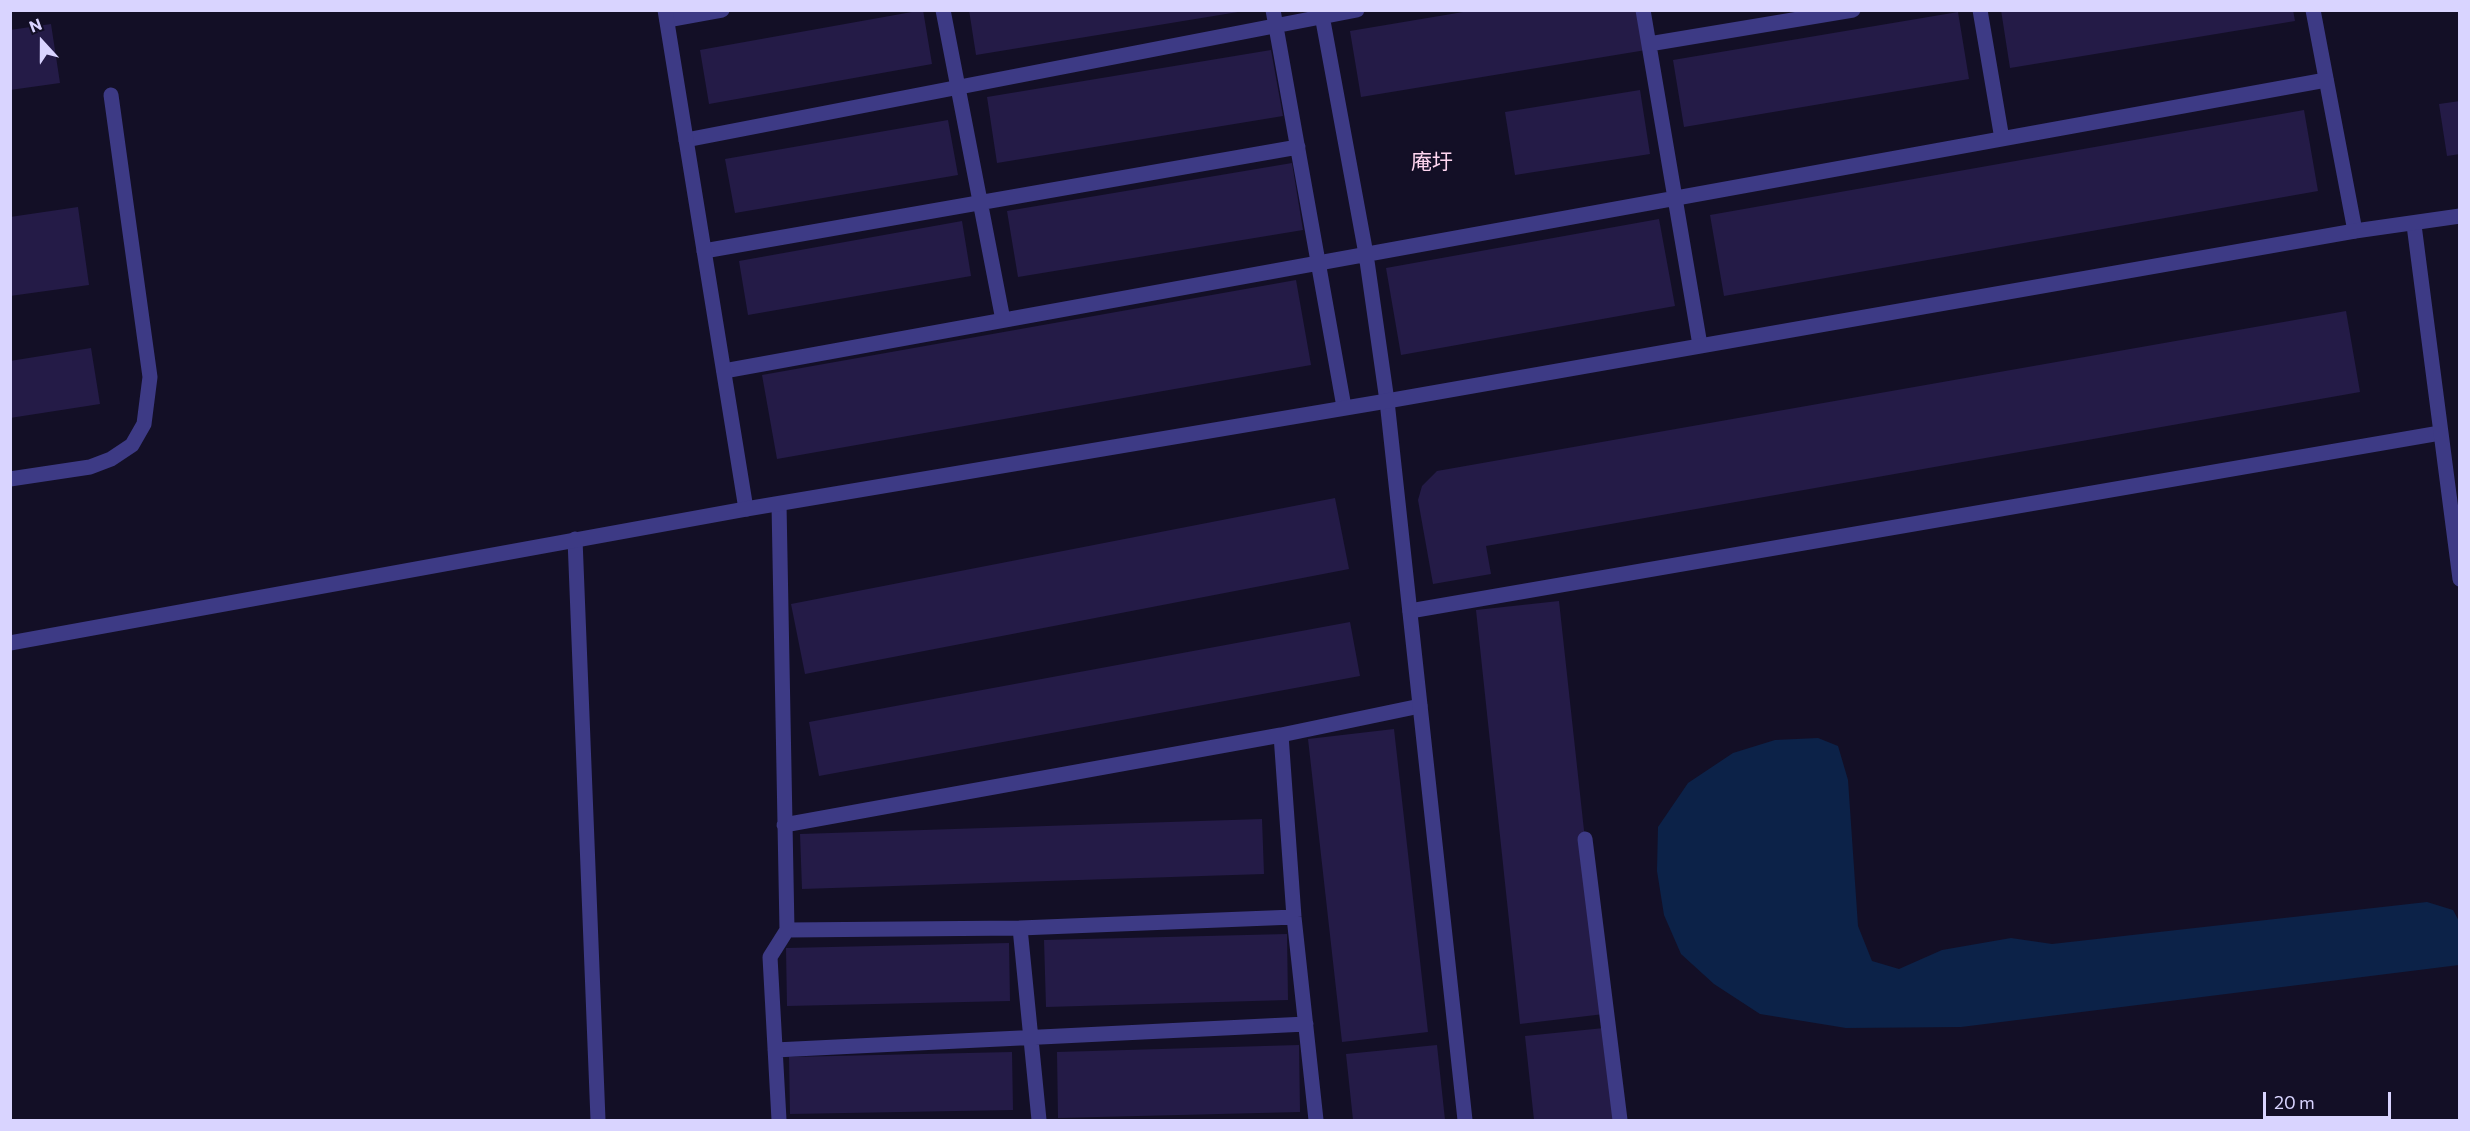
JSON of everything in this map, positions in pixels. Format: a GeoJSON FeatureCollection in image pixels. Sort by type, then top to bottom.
{"type":"FeatureCollection","features":[{"type":"Feature","properties":{"kind":"street"},"geometry":{"type":"LineString","coordinates":[[722,10],[666,15],[746,509]]}},
{"type":"Feature","properties":{"kind":"street"},"geometry":{"type":"LineString","coordinates":[[943,10],[1003,320]]}},
{"type":"Feature","properties":{"kind":"street"},"geometry":{"type":"LineString","coordinates":[[1274,10],[1344,407]]}},
{"type":"Feature","properties":{"kind":"street"},"geometry":{"type":"LineString","coordinates":[[686,140],[1276,26],[1322,14],[1357,10]]}},
{"type":"Feature","properties":{"kind":"street"},"geometry":{"type":"LineString","coordinates":[[1643,10],[1700,345]]}},
{"type":"Feature","properties":{"kind":"street"},"geometry":{"type":"LineString","coordinates":[[1649,44],[1853,10]]}},
{"type":"Feature","properties":{"kind":"street"},"geometry":{"type":"LineString","coordinates":[[1980,10],[2002,139]]}},
{"type":"Feature","properties":{"kind":"street"},"geometry":{"type":"LineString","coordinates":[[2313,10],[2355,231]]}},
{"type":"Feature","properties":{"kind":"street"},"geometry":{"type":"LineString","coordinates":[[1322,14],[1366,254],[1387,401],[1465,1120]]}},
{"type":"Feature","properties":{"kind":"street"},"geometry":{"type":"LineString","coordinates":[[724,371],[2326,80]]}},
{"type":"Feature","properties":{"kind":"street"},"geometry":{"type":"LineString","coordinates":[[10,479],[90,467],[111,459],[132,445],[144,424],[150,376],[111,95]]}},
{"type":"Feature","properties":{"kind":"street"},"geometry":{"type":"LineString","coordinates":[[704,251],[1298,147]]}},
{"type":"Feature","properties":{"kind":"street"},"geometry":{"type":"LineString","coordinates":[[10,643],[746,509],[1387,401],[2355,231],[2414,225],[2460,216]]}},
{"type":"Feature","properties":{"kind":"street"},"geometry":{"type":"LineString","coordinates":[[2414,225],[2460,579]]}},
{"type":"Feature","properties":{"kind":"street"},"geometry":{"type":"LineString","coordinates":[[1410,611],[2440,433]]}},
{"type":"Feature","properties":{"kind":"street"},"geometry":{"type":"LineString","coordinates":[[779,504],[787,930],[770,957],[779,1120]]}},
{"type":"Feature","properties":{"kind":"street"},"geometry":{"type":"LineString","coordinates":[[575,539],[598,1120]]}},
{"type":"Feature","properties":{"kind":"street"},"geometry":{"type":"LineString","coordinates":[[784,825],[1281,735],[1420,706]]}},
{"type":"Feature","properties":{"kind":"street"},"geometry":{"type":"LineString","coordinates":[[1281,735],[1294,917],[1316,1120]]}},
{"type":"Feature","properties":{"kind":"street"},"geometry":{"type":"LineString","coordinates":[[1585,839],[1620,1120]]}},
{"type":"Feature","properties":{"kind":"street"},"geometry":{"type":"LineString","coordinates":[[787,930],[1020,928],[1294,917]]}},
{"type":"Feature","properties":{"kind":"street"},"geometry":{"type":"LineString","coordinates":[[1020,928],[1040,1120]]}},
{"type":"Feature","properties":{"kind":"street"},"geometry":{"type":"LineString","coordinates":[[775,1050],[1306,1024]]}},
{"type":"Feature","properties":{"kind":"water"},"geometry":{"type":"Polygon","coordinates":[[[1818,738],[1838,746],[1848,780],[1858,926],[1872,961],[1899,969],[1942,950],[2011,938],[2052,944],[2427,902],[2453,910],[2459,921],[2459,965],[1961,1027],[1846,1028],[1760,1014],[1714,984],[1681,954],[1664,915],[1657,871],[1658,827],[1688,783],[1733,753],[1775,740],[1818,738]]]}},
{"type":"Feature","properties":{"kind":"building"},"geometry":{"type":"Polygon","coordinates":[[[923,10],[932,64],[709,104],[700,50],[923,10]]]}},
{"type":"Feature","properties":{"kind":"building"},"geometry":{"type":"Polygon","coordinates":[[[969,10],[1238,10],[1238,12],[976,55],[969,10]]]}},
{"type":"Feature","properties":{"kind":"building"},"geometry":{"type":"Polygon","coordinates":[[[1475,10],[1639,10],[1646,50],[1361,97],[1350,31],[1475,10]]]}},
{"type":"Feature","properties":{"kind":"building"},"geometry":{"type":"Polygon","coordinates":[[[2001,10],[2293,10],[2295,21],[2010,68],[2001,10]]]}},
{"type":"Feature","properties":{"kind":"building"},"geometry":{"type":"Polygon","coordinates":[[[1958,12],[1969,79],[1684,127],[1673,60],[1958,12]]]}},
{"type":"Feature","properties":{"kind":"building"},"geometry":{"type":"Polygon","coordinates":[[[51,24],[60,83],[10,90],[10,30],[51,24]]]}},
{"type":"Feature","properties":{"kind":"building"},"geometry":{"type":"Polygon","coordinates":[[[1271,50],[1283,116],[997,163],[987,97],[1271,50]]]}},
{"type":"Feature","properties":{"kind":"building"},"geometry":{"type":"Polygon","coordinates":[[[1640,90],[1650,154],[1515,175],[1505,112],[1640,90]]]}},
{"type":"Feature","properties":{"kind":"building"},"geometry":{"type":"Polygon","coordinates":[[[2460,101],[2460,154],[2447,156],[2439,104],[2460,101]]]}},
{"type":"Feature","properties":{"kind":"building"},"geometry":{"type":"Polygon","coordinates":[[[2304,110],[2318,191],[1724,296],[1710,215],[2304,110]]]}},
{"type":"Feature","properties":{"kind":"building"},"geometry":{"type":"Polygon","coordinates":[[[948,120],[958,175],[735,213],[725,159],[948,120]]]}},
{"type":"Feature","properties":{"kind":"building"},"geometry":{"type":"Polygon","coordinates":[[[1292,163],[1303,230],[1018,277],[1007,211],[1292,163]]]}},
{"type":"Feature","properties":{"kind":"building"},"geometry":{"type":"Polygon","coordinates":[[[78,207],[89,285],[10,296],[10,217],[78,207]]]}},
{"type":"Feature","properties":{"kind":"building"},"geometry":{"type":"Polygon","coordinates":[[[1659,219],[1675,306],[1401,355],[1386,268],[1659,219]]]}},
{"type":"Feature","properties":{"kind":"building"},"geometry":{"type":"Polygon","coordinates":[[[962,221],[971,276],[748,315],[739,261],[962,221]]]}},
{"type":"Feature","properties":{"kind":"building"},"geometry":{"type":"Polygon","coordinates":[[[1296,280],[1311,365],[777,459],[762,375],[1296,280]]]}},
{"type":"Feature","properties":{"kind":"building"},"geometry":{"type":"Polygon","coordinates":[[[2346,311],[2360,392],[1486,546],[1491,574],[1433,584],[1418,500],[1422,486],[1437,471],[2346,311]]]}},
{"type":"Feature","properties":{"kind":"building"},"geometry":{"type":"Polygon","coordinates":[[[91,348],[100,404],[10,418],[10,361],[91,348]]]}},
{"type":"Feature","properties":{"kind":"building"},"geometry":{"type":"Polygon","coordinates":[[[1335,498],[1349,569],[805,674],[791,604],[1335,498]]]}},
{"type":"Feature","properties":{"kind":"building"},"geometry":{"type":"Polygon","coordinates":[[[1559,601],[1604,1014],[1520,1024],[1476,610],[1559,601]]]}},
{"type":"Feature","properties":{"kind":"building"},"geometry":{"type":"Polygon","coordinates":[[[1350,622],[1360,676],[819,776],[809,722],[1350,622]]]}},
{"type":"Feature","properties":{"kind":"building"},"geometry":{"type":"Polygon","coordinates":[[[1394,729],[1428,1032],[1342,1042],[1308,739],[1394,729]]]}},
{"type":"Feature","properties":{"kind":"building"},"geometry":{"type":"Polygon","coordinates":[[[1262,819],[1264,874],[802,889],[800,834],[1262,819]]]}},
{"type":"Feature","properties":{"kind":"building"},"geometry":{"type":"Polygon","coordinates":[[[1287,934],[1288,1000],[1046,1007],[1044,940],[1287,934]]]}},
{"type":"Feature","properties":{"kind":"building"},"geometry":{"type":"Polygon","coordinates":[[[1009,943],[1010,1001],[787,1006],[786,948],[1009,943]]]}},
{"type":"Feature","properties":{"kind":"building"},"geometry":{"type":"Polygon","coordinates":[[[1604,1028],[1614,1120],[1534,1120],[1525,1036],[1604,1028]]]}},
{"type":"Feature","properties":{"kind":"building"},"geometry":{"type":"Polygon","coordinates":[[[1299,1045],[1300,1112],[1058,1118],[1057,1052],[1299,1045]]]}},
{"type":"Feature","properties":{"kind":"building"},"geometry":{"type":"Polygon","coordinates":[[[1437,1045],[1445,1120],[1353,1120],[1346,1054],[1437,1045]]]}},
{"type":"Feature","properties":{"kind":"building"},"geometry":{"type":"Polygon","coordinates":[[[1012,1052],[1013,1110],[790,1114],[789,1057],[1012,1052]]]}},
{"type":"Feature","properties":{"kind":"district","name":"庵圩"},"geometry":{"type":"Point","coordinates":[1432,162]}}]}
